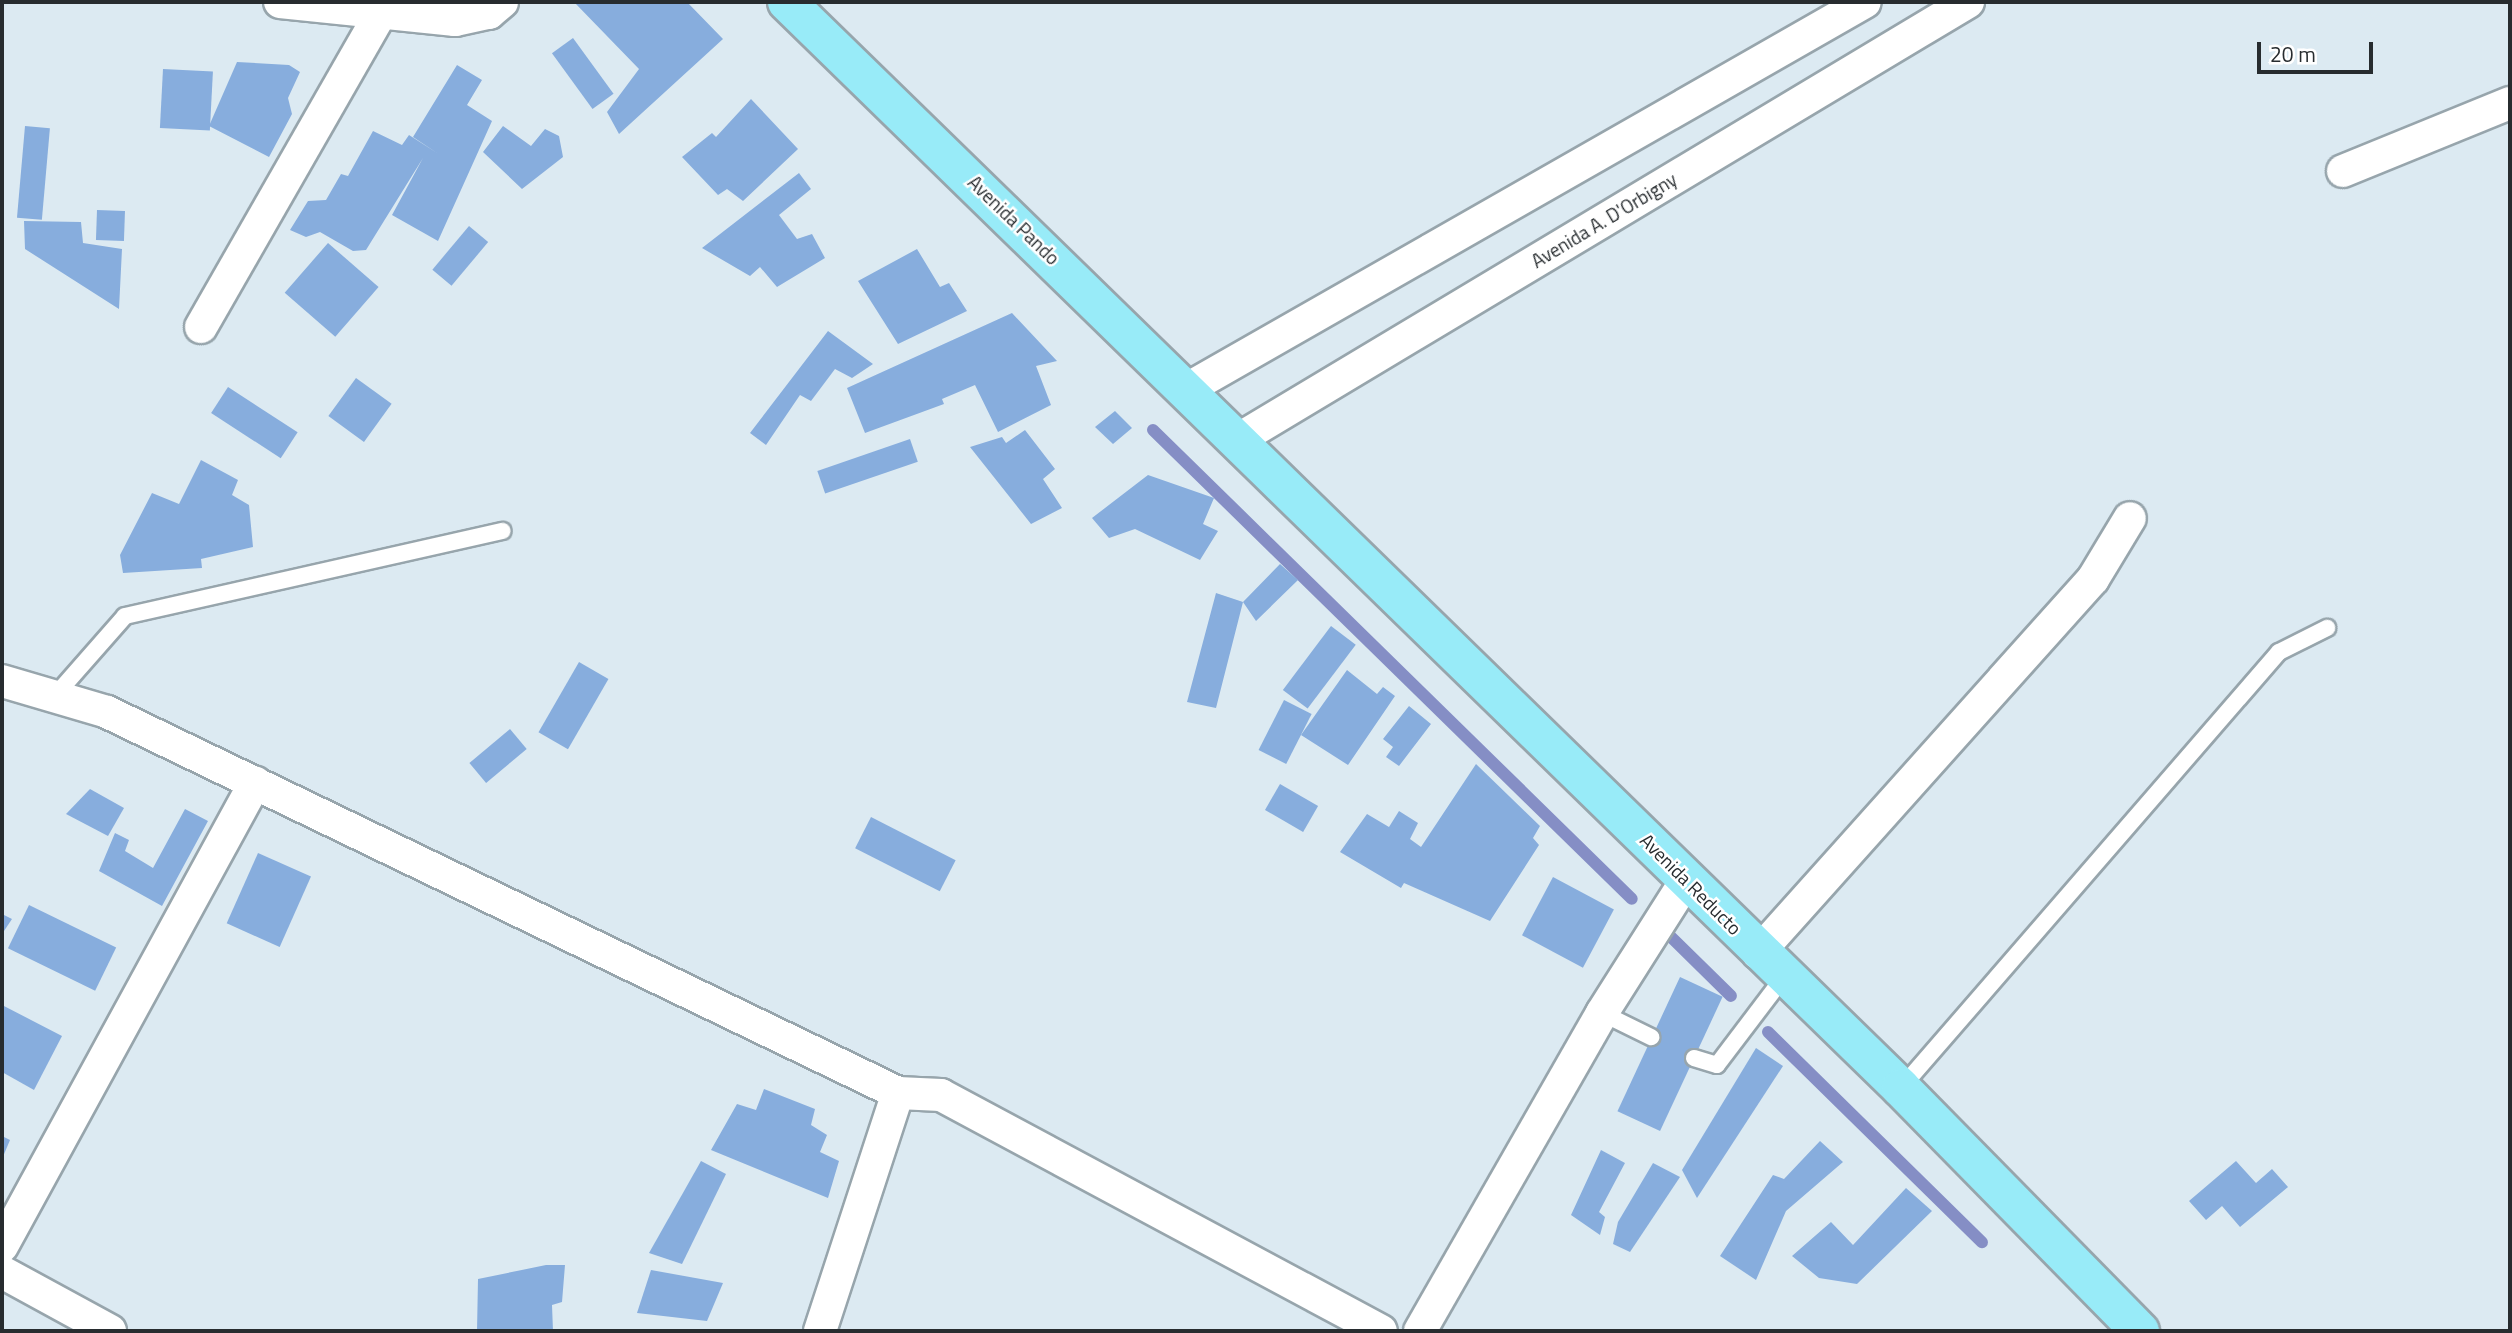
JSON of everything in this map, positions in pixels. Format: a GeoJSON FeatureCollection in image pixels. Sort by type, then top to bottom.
{"type":"FeatureCollection","features":[{"type":"Feature","properties":{"kind":"main road","name":"Avenida Pando"},"geometry":{"type":"LineString","coordinates":[[787,2],[1239,439]]}},
{"type":"Feature","properties":{"kind":"main road","name":"Avenida Reducto"},"geometry":{"type":"LineString","coordinates":[[1239,439],[1771,965],[1901,1088],[2140,1331]]}},
{"type":"Feature","properties":{"kind":"street"},"geometry":{"type":"LineString","coordinates":[[279,2],[455,20],[489,13],[502,2]]}},
{"type":"Feature","properties":{"kind":"street"},"geometry":{"type":"LineString","coordinates":[[1189,388],[1865,2]]}},
{"type":"Feature","properties":{"kind":"street","name":"Avenida A. D'Orbigny"},"geometry":{"type":"LineString","coordinates":[[1239,439],[1966,2]]}},
{"type":"Feature","properties":{"kind":"street"},"geometry":{"type":"LineString","coordinates":[[201,327],[380,13]]}},
{"type":"Feature","properties":{"kind":"street"},"geometry":{"type":"LineString","coordinates":[[2343,171],[2510,103]]}},
{"type":"Feature","properties":{"kind":"street"},"geometry":{"type":"LineString","coordinates":[[1771,965],[2093,579],[2130,518]]}},
{"type":"Feature","properties":{"kind":"street"},"geometry":{"type":"LineString","coordinates":[[2,681],[107,712],[898,1093],[941,1095],[1381,1331]]}},
{"type":"Feature","properties":{"kind":"street"},"geometry":{"type":"LineString","coordinates":[[2,1245],[255,783]]}},
{"type":"Feature","properties":{"kind":"street"},"geometry":{"type":"LineString","coordinates":[[1420,1331],[1602,1013],[1687,879]]}},
{"type":"Feature","properties":{"kind":"street"},"geometry":{"type":"LineString","coordinates":[[820,1331],[898,1093]]}},
{"type":"Feature","properties":{"kind":"street"},"geometry":{"type":"LineString","coordinates":[[2,1272],[110,1331]]}},
{"type":"Feature","properties":{"kind":"lane"},"geometry":{"type":"LineString","coordinates":[[53,698],[125,616],[503,531]]}},
{"type":"Feature","properties":{"kind":"lane"},"geometry":{"type":"LineString","coordinates":[[1901,1088],[2279,652],[2327,628]]}},
{"type":"Feature","properties":{"kind":"lane"},"geometry":{"type":"LineString","coordinates":[[1694,1058],[1717,1065],[1771,965]]}},
{"type":"Feature","properties":{"kind":"lane"},"geometry":{"type":"LineString","coordinates":[[1602,1013],[1651,1037]]}},
{"type":"Feature","properties":{"kind":"building"},"geometry":{"type":"Polygon","coordinates":[[[574,2],[687,2],[723,39],[619,134],[607,112],[639,69],[574,2]]]}},
{"type":"Feature","properties":{"kind":"building"},"geometry":{"type":"Polygon","coordinates":[[[573,38],[614,94],[593,109],[552,53],[573,38]]]}},
{"type":"Feature","properties":{"kind":"building"},"geometry":{"type":"Polygon","coordinates":[[[237,62],[289,65],[300,72],[288,98],[292,114],[269,157],[209,126],[237,62]]]}},
{"type":"Feature","properties":{"kind":"building"},"geometry":{"type":"Polygon","coordinates":[[[457,65],[482,80],[467,105],[492,121],[438,241],[392,215],[423,158],[366,250],[353,251],[320,232],[306,237],[290,230],[308,201],[326,200],[341,174],[348,176],[373,131],[402,145],[409,135],[437,153],[413,137],[457,65]]]}},
{"type":"Feature","properties":{"kind":"building"},"geometry":{"type":"Polygon","coordinates":[[[163,69],[213,72],[210,131],[160,128],[163,69]]]}},
{"type":"Feature","properties":{"kind":"building"},"geometry":{"type":"Polygon","coordinates":[[[751,99],[798,149],[743,201],[727,189],[718,195],[682,157],[712,133],[716,137],[751,99]]]}},
{"type":"Feature","properties":{"kind":"building"},"geometry":{"type":"Polygon","coordinates":[[[25,126],[50,128],[42,220],[17,218],[25,126]]]}},
{"type":"Feature","properties":{"kind":"building"},"geometry":{"type":"Polygon","coordinates":[[[503,126],[531,146],[545,129],[559,136],[563,157],[522,189],[483,152],[503,126]]]}},
{"type":"Feature","properties":{"kind":"building"},"geometry":{"type":"Polygon","coordinates":[[[799,173],[811,189],[779,215],[797,239],[812,234],[825,258],[777,287],[760,267],[750,276],[702,248],[799,173]]]}},
{"type":"Feature","properties":{"kind":"building"},"geometry":{"type":"Polygon","coordinates":[[[97,210],[125,211],[124,241],[96,240],[97,210]]]}},
{"type":"Feature","properties":{"kind":"building"},"geometry":{"type":"Polygon","coordinates":[[[24,221],[81,222],[83,243],[122,249],[119,309],[25,249],[24,221]]]}},
{"type":"Feature","properties":{"kind":"building"},"geometry":{"type":"Polygon","coordinates":[[[469,226],[488,242],[452,286],[432,270],[469,226]]]}},
{"type":"Feature","properties":{"kind":"building"},"geometry":{"type":"Polygon","coordinates":[[[328,243],[379,287],[335,337],[285,293],[328,243]]]}},
{"type":"Feature","properties":{"kind":"building"},"geometry":{"type":"Polygon","coordinates":[[[917,249],[940,287],[949,283],[967,311],[898,344],[858,281],[917,249]]]}},
{"type":"Feature","properties":{"kind":"building"},"geometry":{"type":"Polygon","coordinates":[[[1012,313],[1057,361],[1036,366],[1051,405],[998,432],[975,385],[942,399],[944,404],[865,433],[847,388],[1012,313]]]}},
{"type":"Feature","properties":{"kind":"building"},"geometry":{"type":"Polygon","coordinates":[[[828,331],[873,364],[852,378],[835,369],[811,401],[800,395],[766,445],[750,433],[828,331]]]}},
{"type":"Feature","properties":{"kind":"building"},"geometry":{"type":"Polygon","coordinates":[[[356,378],[392,404],[364,442],[328,416],[356,378]]]}},
{"type":"Feature","properties":{"kind":"building"},"geometry":{"type":"Polygon","coordinates":[[[228,387],[298,432],[281,458],[211,413],[228,387]]]}},
{"type":"Feature","properties":{"kind":"building"},"geometry":{"type":"Polygon","coordinates":[[[1115,411],[1132,428],[1113,444],[1095,427],[1115,411]]]}},
{"type":"Feature","properties":{"kind":"building"},"geometry":{"type":"Polygon","coordinates":[[[1025,430],[1055,469],[1043,479],[1062,508],[1031,524],[970,447],[1002,437],[1006,443],[1025,430]]]}},
{"type":"Feature","properties":{"kind":"building"},"geometry":{"type":"Polygon","coordinates":[[[910,439],[918,462],[825,494],[817,471],[910,439]]]}},
{"type":"Feature","properties":{"kind":"building"},"geometry":{"type":"Polygon","coordinates":[[[201,460],[238,480],[232,495],[249,505],[253,547],[201,559],[202,568],[123,573],[120,555],[152,493],[179,504],[201,460]]]}},
{"type":"Feature","properties":{"kind":"building"},"geometry":{"type":"Polygon","coordinates":[[[1148,475],[1214,498],[1203,524],[1218,531],[1200,560],[1135,529],[1109,538],[1092,518],[1148,475]]]}},
{"type":"Feature","properties":{"kind":"building"},"geometry":{"type":"Polygon","coordinates":[[[1280,564],[1298,580],[1256,621],[1243,602],[1280,564]]]}},
{"type":"Feature","properties":{"kind":"building"},"geometry":{"type":"Polygon","coordinates":[[[1216,593],[1243,602],[1216,708],[1187,702],[1216,593]]]}},
{"type":"Feature","properties":{"kind":"building"},"geometry":{"type":"Polygon","coordinates":[[[1331,626],[1356,645],[1308,709],[1283,690],[1331,626]]]}},
{"type":"Feature","properties":{"kind":"building"},"geometry":{"type":"Polygon","coordinates":[[[579,662],[608,679],[568,749],[538,732],[579,662]]]}},
{"type":"Feature","properties":{"kind":"building"},"geometry":{"type":"Polygon","coordinates":[[[1347,670],[1377,694],[1383,687],[1395,696],[1348,765],[1301,735],[1347,670]]]}},
{"type":"Feature","properties":{"kind":"building"},"geometry":{"type":"Polygon","coordinates":[[[1284,700],[1312,714],[1286,764],[1259,750],[1284,700]]]}},
{"type":"Feature","properties":{"kind":"building"},"geometry":{"type":"Polygon","coordinates":[[[1409,706],[1431,724],[1399,766],[1386,757],[1393,747],[1383,739],[1409,706]]]}},
{"type":"Feature","properties":{"kind":"building"},"geometry":{"type":"Polygon","coordinates":[[[510,729],[527,749],[486,783],[469,763],[510,729]]]}},
{"type":"Feature","properties":{"kind":"building"},"geometry":{"type":"Polygon","coordinates":[[[1476,764],[1540,826],[1533,838],[1539,845],[1490,921],[1404,883],[1401,888],[1340,852],[1367,814],[1389,827],[1399,811],[1418,823],[1410,839],[1421,847],[1476,764]]]}},
{"type":"Feature","properties":{"kind":"building"},"geometry":{"type":"Polygon","coordinates":[[[1280,784],[1318,806],[1303,832],[1265,810],[1280,784]]]}},
{"type":"Feature","properties":{"kind":"building"},"geometry":{"type":"Polygon","coordinates":[[[90,789],[124,808],[108,836],[66,814],[90,789]]]}},
{"type":"Feature","properties":{"kind":"building"},"geometry":{"type":"Polygon","coordinates":[[[185,809],[208,821],[162,906],[99,871],[115,833],[129,840],[125,851],[153,868],[185,809]]]}},
{"type":"Feature","properties":{"kind":"building"},"geometry":{"type":"Polygon","coordinates":[[[871,817],[956,860],[940,891],[855,848],[871,817]]]}},
{"type":"Feature","properties":{"kind":"building"},"geometry":{"type":"Polygon","coordinates":[[[258,853],[311,877],[280,947],[227,923],[258,853]]]}},
{"type":"Feature","properties":{"kind":"building"},"geometry":{"type":"Polygon","coordinates":[[[1553,877],[1614,909],[1583,968],[1522,935],[1553,877]]]}},
{"type":"Feature","properties":{"kind":"building"},"geometry":{"type":"Polygon","coordinates":[[[29,905],[116,948],[95,991],[8,948],[29,905]]]}},
{"type":"Feature","properties":{"kind":"building"},"geometry":{"type":"Polygon","coordinates":[[[2,914],[12,919],[2,934],[2,914]]]}},
{"type":"Feature","properties":{"kind":"building"},"geometry":{"type":"Polygon","coordinates":[[[1680,977],[1723,997],[1660,1131],[1617,1111],[1680,977]]]}},
{"type":"Feature","properties":{"kind":"building"},"geometry":{"type":"Polygon","coordinates":[[[2,1005],[62,1036],[34,1090],[2,1072],[2,1005]]]}},
{"type":"Feature","properties":{"kind":"building"},"geometry":{"type":"Polygon","coordinates":[[[1756,1048],[1783,1066],[1697,1198],[1682,1170],[1756,1048]]]}},
{"type":"Feature","properties":{"kind":"building"},"geometry":{"type":"Polygon","coordinates":[[[764,1089],[815,1109],[811,1125],[827,1135],[820,1152],[839,1161],[828,1198],[711,1150],[737,1104],[756,1110],[764,1089]]]}},
{"type":"Feature","properties":{"kind":"building"},"geometry":{"type":"Polygon","coordinates":[[[2,1136],[10,1140],[2,1159],[2,1136]]]}},
{"type":"Feature","properties":{"kind":"building"},"geometry":{"type":"Polygon","coordinates":[[[1820,1141],[1843,1162],[1786,1211],[1756,1280],[1720,1256],[1773,1175],[1784,1179],[1820,1141]]]}},
{"type":"Feature","properties":{"kind":"building"},"geometry":{"type":"Polygon","coordinates":[[[1601,1150],[1625,1163],[1599,1212],[1605,1217],[1600,1235],[1571,1215],[1601,1150]]]}},
{"type":"Feature","properties":{"kind":"building"},"geometry":{"type":"Polygon","coordinates":[[[701,1161],[726,1174],[682,1264],[649,1253],[701,1161]]]}},
{"type":"Feature","properties":{"kind":"building"},"geometry":{"type":"Polygon","coordinates":[[[2236,1161],[2256,1183],[2272,1169],[2288,1187],[2240,1227],[2222,1206],[2206,1220],[2189,1201],[2236,1161]]]}},
{"type":"Feature","properties":{"kind":"building"},"geometry":{"type":"Polygon","coordinates":[[[1653,1163],[1680,1177],[1630,1252],[1613,1244],[1618,1222],[1653,1163]]]}},
{"type":"Feature","properties":{"kind":"building"},"geometry":{"type":"Polygon","coordinates":[[[1906,1188],[1932,1211],[1857,1284],[1819,1278],[1792,1256],[1831,1222],[1853,1245],[1906,1188]]]}},
{"type":"Feature","properties":{"kind":"building"},"geometry":{"type":"Polygon","coordinates":[[[546,1265],[565,1265],[562,1302],[552,1305],[553,1331],[477,1331],[478,1279],[546,1265]]]}},
{"type":"Feature","properties":{"kind":"building"},"geometry":{"type":"Polygon","coordinates":[[[651,1270],[723,1283],[707,1321],[637,1313],[651,1270]]]}},
{"type":"Feature","properties":{"kind":"waterway"},"geometry":{"type":"LineString","coordinates":[[1153,430],[1632,899]]}},
{"type":"Feature","properties":{"kind":"waterway"},"geometry":{"type":"LineString","coordinates":[[1671,937],[1731,996]]}},
{"type":"Feature","properties":{"kind":"waterway"},"geometry":{"type":"LineString","coordinates":[[1768,1032],[1982,1242]]}}]}
